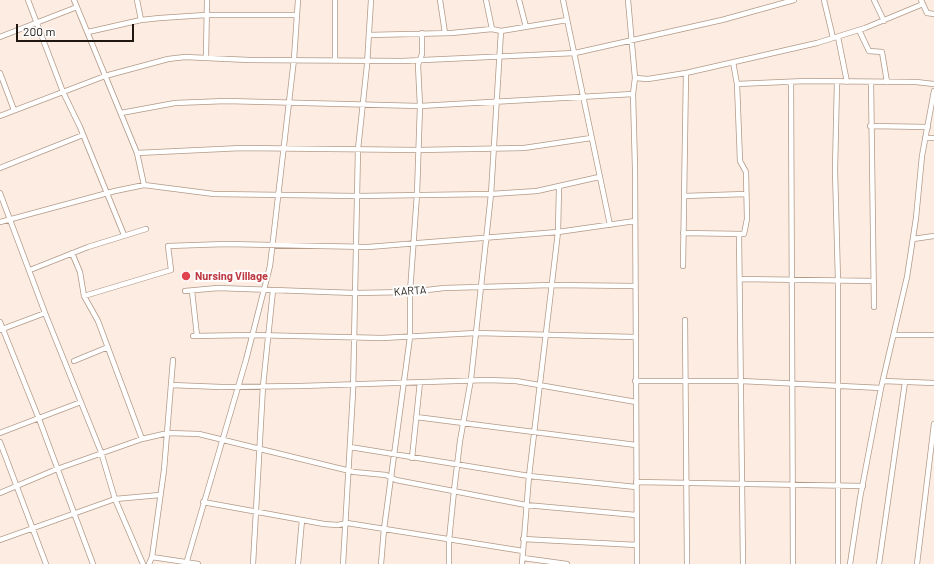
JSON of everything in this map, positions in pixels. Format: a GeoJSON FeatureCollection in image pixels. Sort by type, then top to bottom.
{"type":"FeatureCollection","features":[{"type":"Feature","properties":{"kind":"street"},"geometry":{"type":"LineString","coordinates":[[28,0],[63,92],[83,135],[124,235]]}},
{"type":"Feature","properties":{"kind":"street"},"geometry":{"type":"LineString","coordinates":[[74,0],[137,154],[144,185]]}},
{"type":"Feature","properties":{"kind":"street"},"geometry":{"type":"LineString","coordinates":[[137,0],[141,20]]}},
{"type":"Feature","properties":{"kind":"street"},"geometry":{"type":"LineString","coordinates":[[206,57],[207,0]]}},
{"type":"Feature","properties":{"kind":"street"},"geometry":{"type":"LineString","coordinates":[[186,563],[266,289],[294,59],[298,0]]}},
{"type":"Feature","properties":{"kind":"street"},"geometry":{"type":"LineString","coordinates":[[335,0],[335,60]]}},
{"type":"Feature","properties":{"kind":"street"},"geometry":{"type":"LineString","coordinates":[[343,564],[347,523],[353,384],[358,149],[367,61],[371,0]]}},
{"type":"Feature","properties":{"kind":"street"},"geometry":{"type":"LineString","coordinates":[[440,0],[445,33]]}},
{"type":"Feature","properties":{"kind":"street"},"geometry":{"type":"LineString","coordinates":[[486,0],[492,29]]}},
{"type":"Feature","properties":{"kind":"street"},"geometry":{"type":"LineString","coordinates":[[519,0],[526,27]]}},
{"type":"Feature","properties":{"kind":"street"},"geometry":{"type":"LineString","coordinates":[[563,0],[610,225]]}},
{"type":"Feature","properties":{"kind":"street"},"geometry":{"type":"LineString","coordinates":[[629,0],[635,78],[633,94],[636,168],[635,381],[637,564]]}},
{"type":"Feature","properties":{"kind":"street"},"geometry":{"type":"LineString","coordinates":[[0,116],[105,76],[168,59],[206,57],[249,60],[294,59],[367,61],[575,53],[722,20],[794,0]]}},
{"type":"Feature","properties":{"kind":"street"},"geometry":{"type":"LineString","coordinates":[[824,0],[836,38],[847,82]]}},
{"type":"Feature","properties":{"kind":"street"},"geometry":{"type":"LineString","coordinates":[[874,0],[884,21]]}},
{"type":"Feature","properties":{"kind":"street"},"geometry":{"type":"LineString","coordinates":[[635,78],[648,79],[668,77],[836,38],[884,21],[922,2],[927,14],[934,14]]}},
{"type":"Feature","properties":{"kind":"street"},"geometry":{"type":"LineString","coordinates":[[0,37],[77,7]]}},
{"type":"Feature","properties":{"kind":"street"},"geometry":{"type":"LineString","coordinates":[[88,32],[141,20],[206,15],[297,15]]}},
{"type":"Feature","properties":{"kind":"street"},"geometry":{"type":"LineString","coordinates":[[369,34],[445,33],[492,29],[501,31],[567,20]]}},
{"type":"Feature","properties":{"kind":"street"},"geometry":{"type":"LineString","coordinates":[[859,30],[869,51],[881,50],[887,82]]}},
{"type":"Feature","properties":{"kind":"street"},"geometry":{"type":"LineString","coordinates":[[449,564],[449,540],[454,492],[463,422],[471,379],[491,194],[495,149],[501,31]]}},
{"type":"Feature","properties":{"kind":"street"},"geometry":{"type":"LineString","coordinates":[[381,564],[384,529],[410,337],[410,292],[417,194],[420,106],[418,65],[420,60],[422,33]]}},
{"type":"Feature","properties":{"kind":"street"},"geometry":{"type":"LineString","coordinates":[[683,233],[744,234],[746,172],[740,161],[737,84],[733,62]]}},
{"type":"Feature","properties":{"kind":"street"},"geometry":{"type":"LineString","coordinates":[[684,266],[683,233],[686,72]]}},
{"type":"Feature","properties":{"kind":"street"},"geometry":{"type":"LineString","coordinates":[[0,73],[14,110]]}},
{"type":"Feature","properties":{"kind":"street"},"geometry":{"type":"LineString","coordinates":[[737,84],[791,83],[806,81],[934,84]]}},
{"type":"Feature","properties":{"kind":"street"},"geometry":{"type":"LineString","coordinates":[[837,82],[835,170],[838,281],[838,564]]}},
{"type":"Feature","properties":{"kind":"street"},"geometry":{"type":"LineString","coordinates":[[871,82],[870,126],[874,307]]}},
{"type":"Feature","properties":{"kind":"street"},"geometry":{"type":"LineString","coordinates":[[791,83],[794,564]]}},
{"type":"Feature","properties":{"kind":"street"},"geometry":{"type":"LineString","coordinates":[[850,564],[881,388],[907,277],[934,91]]}},
{"type":"Feature","properties":{"kind":"street"},"geometry":{"type":"LineString","coordinates":[[121,113],[176,103],[226,102],[420,106],[633,94]]}},
{"type":"Feature","properties":{"kind":"street"},"geometry":{"type":"LineString","coordinates":[[870,126],[928,127]]}},
{"type":"Feature","properties":{"kind":"street"},"geometry":{"type":"LineString","coordinates":[[0,168],[83,135]]}},
{"type":"Feature","properties":{"kind":"street"},"geometry":{"type":"LineString","coordinates":[[137,154],[194,150],[418,150],[524,148],[591,138]]}},
{"type":"Feature","properties":{"kind":"street"},"geometry":{"type":"LineString","coordinates":[[926,138],[934,138]]}},
{"type":"Feature","properties":{"kind":"street"},"geometry":{"type":"LineString","coordinates":[[0,222],[144,185],[214,194],[357,196],[491,194],[530,192],[560,187],[599,177]]}},
{"type":"Feature","properties":{"kind":"street"},"geometry":{"type":"LineString","coordinates":[[522,564],[529,476],[558,232],[560,187]]}},
{"type":"Feature","properties":{"kind":"street"},"geometry":{"type":"LineString","coordinates":[[0,193],[30,270],[45,314],[101,452],[115,499],[143,564]]}},
{"type":"Feature","properties":{"kind":"street"},"geometry":{"type":"LineString","coordinates":[[684,196],[746,194]]}},
{"type":"Feature","properties":{"kind":"street"},"geometry":{"type":"LineString","coordinates":[[84,296],[172,270],[168,246],[226,244],[355,247],[414,244],[558,232],[635,221]]}},
{"type":"Feature","properties":{"kind":"street"},"geometry":{"type":"LineString","coordinates":[[30,270],[72,253],[146,228]]}},
{"type":"Feature","properties":{"kind":"street"},"geometry":{"type":"LineString","coordinates":[[739,235],[743,564]]}},
{"type":"Feature","properties":{"kind":"street"},"geometry":{"type":"LineString","coordinates":[[913,239],[934,236]]}},
{"type":"Feature","properties":{"kind":"street"},"geometry":{"type":"LineString","coordinates":[[72,253],[80,272],[84,296],[98,321],[142,439]]}},
{"type":"Feature","properties":{"kind":"street"},"geometry":{"type":"LineString","coordinates":[[740,279],[874,281]]}},
{"type":"Feature","properties":{"kind":"street","name":"KARTA"},"geometry":{"type":"LineString","coordinates":[[185,291],[218,288],[354,293],[410,292],[444,288],[552,285],[635,286]]}},
{"type":"Feature","properties":{"kind":"street"},"geometry":{"type":"LineString","coordinates":[[253,564],[263,386],[273,290]]}},
{"type":"Feature","properties":{"kind":"street"},"geometry":{"type":"LineString","coordinates":[[192,291],[195,336],[252,335],[268,337],[354,338],[410,337],[476,333],[635,337]]}},
{"type":"Feature","properties":{"kind":"street"},"geometry":{"type":"LineString","coordinates":[[1,329],[45,314]]}},
{"type":"Feature","properties":{"kind":"street"},"geometry":{"type":"LineString","coordinates":[[685,320],[687,381],[687,564]]}},
{"type":"Feature","properties":{"kind":"street"},"geometry":{"type":"LineString","coordinates":[[0,322],[1,329],[39,419],[93,564]]}},
{"type":"Feature","properties":{"kind":"street"},"geometry":{"type":"LineString","coordinates":[[894,335],[934,335]]}},
{"type":"Feature","properties":{"kind":"street"},"geometry":{"type":"LineString","coordinates":[[74,361],[108,347]]}},
{"type":"Feature","properties":{"kind":"street"},"geometry":{"type":"LineString","coordinates":[[149,564],[152,557],[168,433],[173,360]]}},
{"type":"Feature","properties":{"kind":"street"},"geometry":{"type":"LineString","coordinates":[[172,385],[263,386],[420,382],[471,379],[516,381],[636,402]]}},
{"type":"Feature","properties":{"kind":"street"},"geometry":{"type":"LineString","coordinates":[[635,381],[741,381],[881,388]]}},
{"type":"Feature","properties":{"kind":"street"},"geometry":{"type":"LineString","coordinates":[[883,381],[934,383]]}},
{"type":"Feature","properties":{"kind":"street"},"geometry":{"type":"LineString","coordinates":[[412,458],[420,382]]}},
{"type":"Feature","properties":{"kind":"street"},"geometry":{"type":"LineString","coordinates":[[878,564],[905,382]]}},
{"type":"Feature","properties":{"kind":"street"},"geometry":{"type":"LineString","coordinates":[[0,434],[81,402]]}},
{"type":"Feature","properties":{"kind":"street"},"geometry":{"type":"LineString","coordinates":[[416,417],[636,445]]}},
{"type":"Feature","properties":{"kind":"street"},"geometry":{"type":"LineString","coordinates":[[916,564],[934,424]]}},
{"type":"Feature","properties":{"kind":"street"},"geometry":{"type":"LineString","coordinates":[[0,494],[57,469],[101,452],[142,439],[168,433],[199,434],[349,471],[386,476],[454,492],[526,505],[636,515]]}},
{"type":"Feature","properties":{"kind":"street"},"geometry":{"type":"LineString","coordinates":[[0,442],[31,528],[46,564]]}},
{"type":"Feature","properties":{"kind":"street"},"geometry":{"type":"LineString","coordinates":[[350,447],[458,466],[529,476],[636,485],[687,483],[863,486]]}},
{"type":"Feature","properties":{"kind":"street"},"geometry":{"type":"LineString","coordinates":[[0,540],[115,499],[160,496]]}},
{"type":"Feature","properties":{"kind":"street"},"geometry":{"type":"LineString","coordinates":[[204,502],[302,520],[338,525],[347,523],[523,551]]}},
{"type":"Feature","properties":{"kind":"street"},"geometry":{"type":"LineString","coordinates":[[298,564],[302,520]]}},
{"type":"Feature","properties":{"kind":"street"},"geometry":{"type":"LineString","coordinates":[[523,539],[637,545]]}},
{"type":"Feature","properties":{"kind":"street"},"geometry":{"type":"LineString","coordinates":[[152,557],[198,564]]}},
{"type":"Feature","properties":{"kind":"street"},"geometry":{"type":"LineString","coordinates":[[523,558],[567,564]]}},
{"type":"Feature","properties":{"kind":"place","name":"Nursing Village"},"geometry":{"type":"Point","coordinates":[186,276]}}]}
